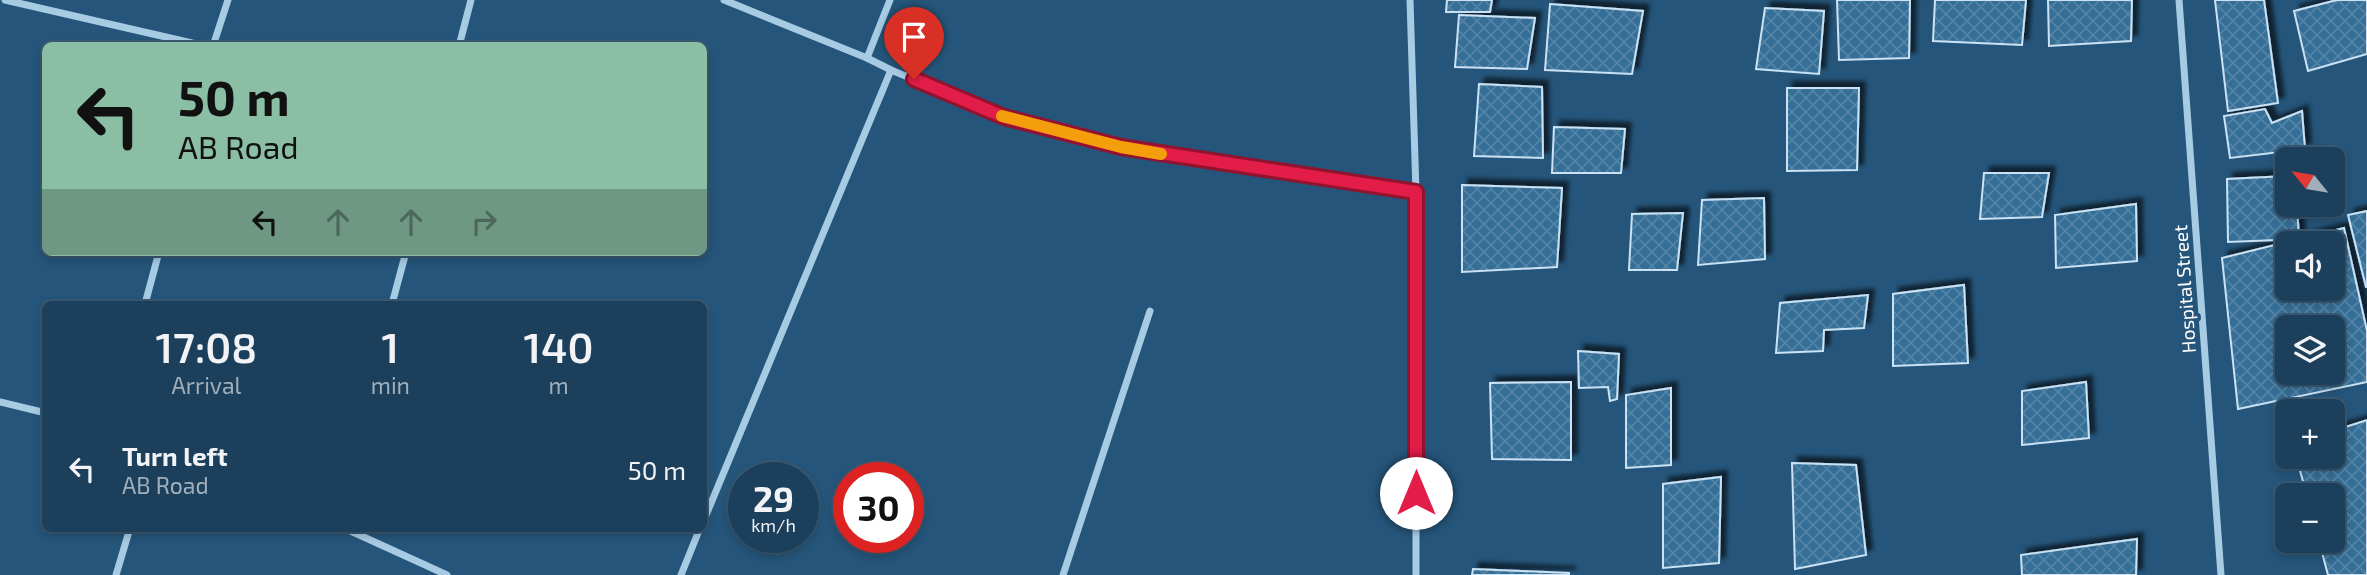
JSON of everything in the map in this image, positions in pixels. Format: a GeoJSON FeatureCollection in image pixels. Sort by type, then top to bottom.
{"type":"FeatureCollection","features":[{"type":"Feature","properties":{"kind":"street"},"geometry":{"type":"LineString","coordinates":[[5,0],[188,42]]}},
{"type":"Feature","properties":{"kind":"street"},"geometry":{"type":"LineString","coordinates":[[214,42],[228,0]]}},
{"type":"Feature","properties":{"kind":"street"},"geometry":{"type":"LineString","coordinates":[[460,42],[471,0]]}},
{"type":"Feature","properties":{"kind":"street"},"geometry":{"type":"LineString","coordinates":[[724,0],[1004,117],[1121,147],[1416,192]]}},
{"type":"Feature","properties":{"kind":"street"},"geometry":{"type":"LineString","coordinates":[[867,58],[890,0]]}},
{"type":"Feature","properties":{"kind":"street"},"geometry":{"type":"LineString","coordinates":[[1409,0],[1416,192],[1416,575]]}},
{"type":"Feature","properties":{"kind":"street","name":"Hospital Street"},"geometry":{"type":"LineString","coordinates":[[2179,0],[2221,575]]}},
{"type":"Feature","properties":{"kind":"street"},"geometry":{"type":"LineString","coordinates":[[707,513],[891,70]]}},
{"type":"Feature","properties":{"kind":"street"},"geometry":{"type":"LineString","coordinates":[[146,301],[158,256]]}},
{"type":"Feature","properties":{"kind":"street"},"geometry":{"type":"LineString","coordinates":[[393,301],[405,256]]}},
{"type":"Feature","properties":{"kind":"street"},"geometry":{"type":"LineString","coordinates":[[1063,575],[1150,311]]}},
{"type":"Feature","properties":{"kind":"street"},"geometry":{"type":"LineString","coordinates":[[0,402],[42,412]]}},
{"type":"Feature","properties":{"kind":"street"},"geometry":{"type":"LineString","coordinates":[[116,575],[129,532]]}},
{"type":"Feature","properties":{"kind":"street"},"geometry":{"type":"LineString","coordinates":[[353,532],[447,575]]}},
{"type":"Feature","properties":{"kind":"street"},"geometry":{"type":"LineString","coordinates":[[681,575],[698,532]]}},
{"type":"Feature","properties":{"kind":"building"},"geometry":{"type":"Polygon","coordinates":[[[1447,0],[1492,0],[1490,12],[1446,12],[1447,0]]]}},
{"type":"Feature","properties":{"kind":"building"},"geometry":{"type":"Polygon","coordinates":[[[1837,0],[1910,0],[1909,58],[1839,60],[1837,0]]]}},
{"type":"Feature","properties":{"kind":"building"},"geometry":{"type":"Polygon","coordinates":[[[1935,0],[2026,0],[2022,45],[1933,41],[1935,0]]]}},
{"type":"Feature","properties":{"kind":"building"},"geometry":{"type":"Polygon","coordinates":[[[2048,0],[2132,0],[2131,41],[2049,46],[2048,0]]]}},
{"type":"Feature","properties":{"kind":"building"},"geometry":{"type":"Polygon","coordinates":[[[2215,0],[2264,0],[2278,103],[2228,111],[2215,0]]]}},
{"type":"Feature","properties":{"kind":"building"},"geometry":{"type":"Polygon","coordinates":[[[2337,0],[2367,0],[2367,54],[2308,71],[2294,11],[2337,0]]]}},
{"type":"Feature","properties":{"kind":"building"},"geometry":{"type":"Polygon","coordinates":[[[1550,4],[1643,11],[1632,74],[1545,70],[1550,4]]]}},
{"type":"Feature","properties":{"kind":"building"},"geometry":{"type":"Polygon","coordinates":[[[1765,8],[1824,11],[1819,74],[1756,69],[1765,8]]]}},
{"type":"Feature","properties":{"kind":"building"},"geometry":{"type":"Polygon","coordinates":[[[1459,15],[1535,18],[1527,69],[1455,67],[1459,15]]]}},
{"type":"Feature","properties":{"kind":"building"},"geometry":{"type":"Polygon","coordinates":[[[1479,84],[1542,87],[1543,158],[1474,156],[1479,84]]]}},
{"type":"Feature","properties":{"kind":"building"},"geometry":{"type":"Polygon","coordinates":[[[1787,88],[1859,88],[1857,170],[1787,171],[1787,88]]]}},
{"type":"Feature","properties":{"kind":"building"},"geometry":{"type":"Polygon","coordinates":[[[2265,109],[2272,123],[2302,111],[2305,147],[2275,147],[2275,153],[2230,158],[2224,116],[2265,109]]]}},
{"type":"Feature","properties":{"kind":"building"},"geometry":{"type":"Polygon","coordinates":[[[1554,127],[1625,129],[1621,173],[1552,173],[1554,127]]]}},
{"type":"Feature","properties":{"kind":"building"},"geometry":{"type":"Polygon","coordinates":[[[1984,173],[2049,173],[2042,217],[1980,219],[1984,173]]]}},
{"type":"Feature","properties":{"kind":"building"},"geometry":{"type":"Polygon","coordinates":[[[2275,177],[2275,217],[2298,217],[2299,231],[2275,231],[2275,240],[2228,242],[2227,179],[2275,177]]]}},
{"type":"Feature","properties":{"kind":"building"},"geometry":{"type":"Polygon","coordinates":[[[1462,185],[1562,188],[1557,267],[1462,272],[1462,185]]]}},
{"type":"Feature","properties":{"kind":"building"},"geometry":{"type":"Polygon","coordinates":[[[1764,198],[1765,259],[1698,265],[1702,200],[1764,198]]]}},
{"type":"Feature","properties":{"kind":"building"},"geometry":{"type":"Polygon","coordinates":[[[2136,204],[2137,261],[2056,268],[2055,215],[2136,204]]]}},
{"type":"Feature","properties":{"kind":"building"},"geometry":{"type":"Polygon","coordinates":[[[2367,211],[2367,287],[2366,287],[2348,215],[2367,211]]]}},
{"type":"Feature","properties":{"kind":"building"},"geometry":{"type":"Polygon","coordinates":[[[1683,213],[1677,270],[1629,270],[1632,214],[1683,213]]]}},
{"type":"Feature","properties":{"kind":"building"},"geometry":{"type":"Polygon","coordinates":[[[2345,232],[2367,331],[2367,382],[2275,399],[2275,401],[2238,409],[2222,258],[2275,245],[2275,301],[2345,301],[2345,232]]]}},
{"type":"Feature","properties":{"kind":"building"},"geometry":{"type":"Polygon","coordinates":[[[1964,285],[1968,363],[1893,366],[1893,294],[1964,285]]]}},
{"type":"Feature","properties":{"kind":"building"},"geometry":{"type":"Polygon","coordinates":[[[1868,295],[1864,328],[1824,330],[1823,351],[1776,353],[1780,303],[1868,295]]]}},
{"type":"Feature","properties":{"kind":"building"},"geometry":{"type":"Polygon","coordinates":[[[1578,351],[1619,354],[1617,399],[1610,401],[1608,387],[1579,388],[1578,351]]]}},
{"type":"Feature","properties":{"kind":"building"},"geometry":{"type":"Polygon","coordinates":[[[1571,382],[1571,460],[1492,459],[1490,383],[1571,382]]]}},
{"type":"Feature","properties":{"kind":"building"},"geometry":{"type":"Polygon","coordinates":[[[2086,382],[2089,438],[2022,445],[2022,391],[2086,382]]]}},
{"type":"Feature","properties":{"kind":"building"},"geometry":{"type":"Polygon","coordinates":[[[1671,388],[1671,465],[1626,468],[1626,395],[1671,388]]]}},
{"type":"Feature","properties":{"kind":"building"},"geometry":{"type":"Polygon","coordinates":[[[2367,420],[2367,575],[2328,575],[2322,553],[2345,553],[2345,483],[2304,483],[2299,469],[2345,469],[2345,427],[2367,420]]]}},
{"type":"Feature","properties":{"kind":"building"},"geometry":{"type":"Polygon","coordinates":[[[1792,463],[1856,465],[1866,555],[1795,569],[1792,463]]]}},
{"type":"Feature","properties":{"kind":"building"},"geometry":{"type":"Polygon","coordinates":[[[1721,477],[1719,563],[1663,568],[1663,484],[1721,477]]]}},
{"type":"Feature","properties":{"kind":"building"},"geometry":{"type":"Polygon","coordinates":[[[2137,539],[2136,575],[2022,575],[2021,555],[2137,539]]]}},
{"type":"Feature","properties":{"kind":"building"},"geometry":{"type":"Polygon","coordinates":[[[1473,569],[1569,573],[1569,575],[1472,575],[1473,569]]]}},
{"type":"Feature","properties":{"kind":"slow traffic"},"geometry":{"type":"LineString","coordinates":[[1002,116],[1121,147],[1161,154]]}},
{"type":"Feature","properties":{"kind":"route"},"geometry":{"type":"LineString","coordinates":[[914,79],[1004,117],[1121,147],[1416,192],[1416,493]]}}]}
